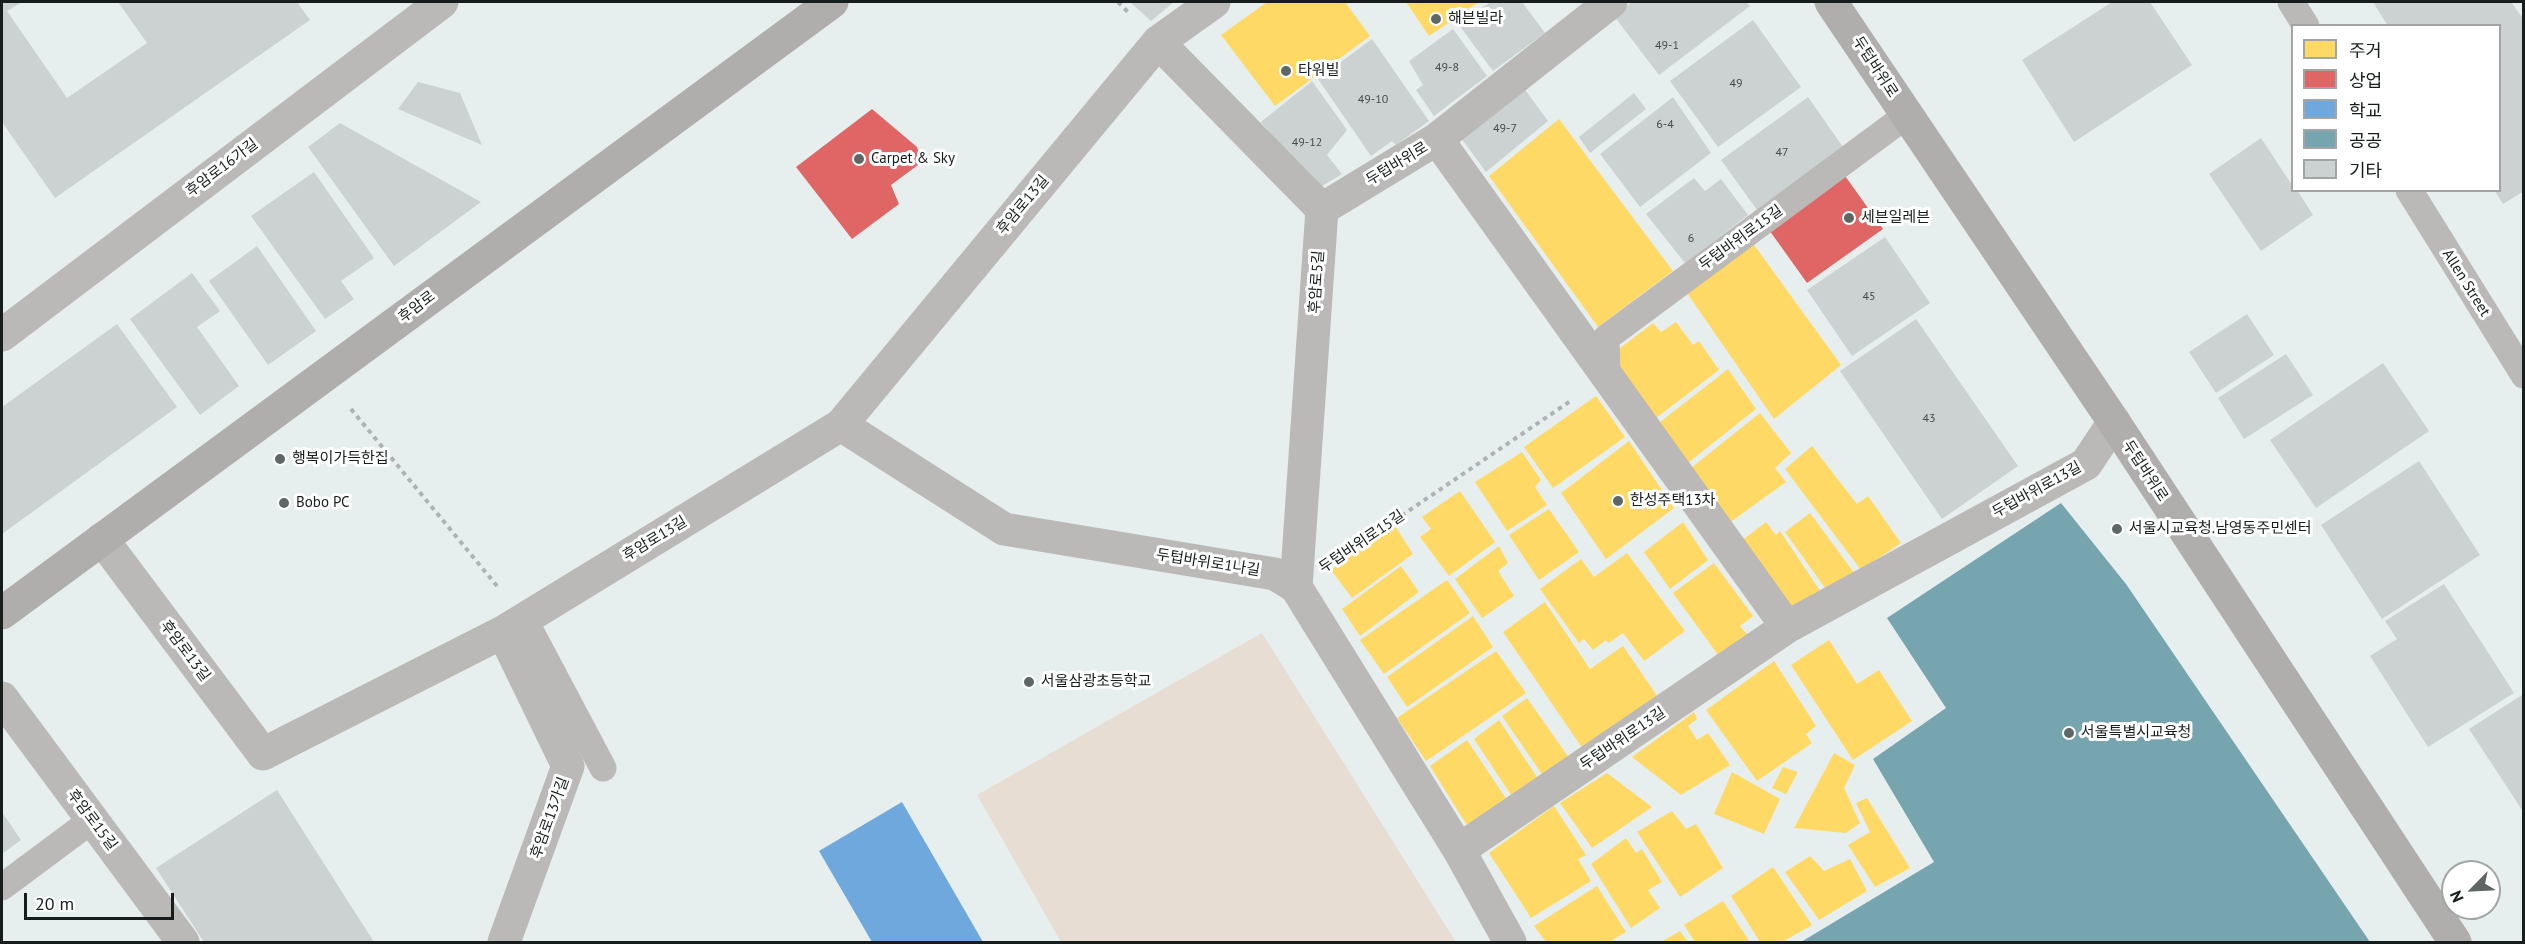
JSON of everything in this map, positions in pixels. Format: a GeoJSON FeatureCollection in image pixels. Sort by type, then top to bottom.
{"type":"FeatureCollection","features":[{"type":"Feature","properties":{"kind":"main road","name":"후암로"},"geometry":{"type":"LineString","coordinates":[[2,613],[832,2]]}},
{"type":"Feature","properties":{"kind":"main road","name":"두텁바위로"},"geometry":{"type":"LineString","coordinates":[[1832,2],[2114,422],[2455,942]]}},
{"type":"Feature","properties":{"kind":"street","name":"후암로16가길"},"geometry":{"type":"LineString","coordinates":[[2,335],[442,2]]}},
{"type":"Feature","properties":{"kind":"street"},"geometry":{"type":"LineString","coordinates":[[1214,2],[1158,42],[1322,209]]}},
{"type":"Feature","properties":{"kind":"street","name":"두텁바위로"},"geometry":{"type":"LineString","coordinates":[[1322,209],[1437,140],[1611,2]]}},
{"type":"Feature","properties":{"kind":"street","name":"후암로13길"},"geometry":{"type":"LineString","coordinates":[[102,539],[263,754],[513,626],[841,425],[1158,42]]}},
{"type":"Feature","properties":{"kind":"street"},"geometry":{"type":"LineString","coordinates":[[1437,140],[1787,627]]}},
{"type":"Feature","properties":{"kind":"street","name":"후암로5길"},"geometry":{"type":"LineString","coordinates":[[1296,587],[1322,209]]}},
{"type":"Feature","properties":{"kind":"street","name":"두텁바위로13길"},"geometry":{"type":"LineString","coordinates":[[1459,850],[1787,627],[2086,464],[2114,422]]}},
{"type":"Feature","properties":{"kind":"street","name":"두텁바위로1나길"},"geometry":{"type":"LineString","coordinates":[[841,425],[1004,529],[1275,574],[1296,587]]}},
{"type":"Feature","properties":{"kind":"street"},"geometry":{"type":"LineString","coordinates":[[1296,587],[1459,850],[1510,942]]}},
{"type":"Feature","properties":{"kind":"street","name":"후암로13가길"},"geometry":{"type":"LineString","coordinates":[[504,942],[568,766],[513,626]]}},
{"type":"Feature","properties":{"kind":"street","name":"후암로15길"},"geometry":{"type":"LineString","coordinates":[[2,698],[183,942]]}},
{"type":"Feature","properties":{"kind":"lane"},"geometry":{"type":"LineString","coordinates":[[2291,2],[2305,24]]}},
{"type":"Feature","properties":{"kind":"lane","name":"두텁바위로15길"},"geometry":{"type":"LineString","coordinates":[[1608,376],[1606,338],[1907,115]]}},
{"type":"Feature","properties":{"kind":"lane","name":"Allen Street"},"geometry":{"type":"LineString","coordinates":[[2410,192],[2523,375]]}},
{"type":"Feature","properties":{"kind":"lane"},"geometry":{"type":"LineString","coordinates":[[513,626],[603,768]]}},
{"type":"Feature","properties":{"kind":"lane"},"geometry":{"type":"LineString","coordinates":[[2,888],[92,820]]}},
{"type":"Feature","properties":{"kind":"path"},"geometry":{"type":"LineString","coordinates":[[324,376],[513,626]]}},
{"type":"Feature","properties":{"kind":"path","name":"두텁바위로15길"},"geometry":{"type":"LineString","coordinates":[[1296,587],[1608,376]]}},
{"type":"Feature","properties":{"kind":"shaded area"},"geometry":{"type":"Polygon","coordinates":[[[1262,633],[1456,942],[1061,942],[977,795],[1262,633]]]}},
{"type":"Feature","properties":{"kind":"building: 주거","name":"타워빌"},"geometry":{"type":"Polygon","coordinates":[[[1267,2],[1345,2],[1370,36],[1275,106],[1221,35],[1267,2]]]}},
{"type":"Feature","properties":{"kind":"building: 주거","name":"해븐빌라"},"geometry":{"type":"Polygon","coordinates":[[[1406,2],[1479,2],[1429,36],[1406,2]]]}},
{"type":"Feature","properties":{"kind":"building: 주거"},"geometry":{"type":"Polygon","coordinates":[[[1559,119],[1673,271],[1598,327],[1489,176],[1559,119]]]}},
{"type":"Feature","properties":{"kind":"building: 주거"},"geometry":{"type":"Polygon","coordinates":[[[1752,242],[1841,365],[1774,419],[1687,293],[1752,242]]]}},
{"type":"Feature","properties":{"kind":"building: 주거"},"geometry":{"type":"Polygon","coordinates":[[[1676,322],[1693,345],[1699,341],[1719,370],[1656,418],[1611,355],[1653,323],[1661,332],[1676,322]]]}},
{"type":"Feature","properties":{"kind":"building: 주거"},"geometry":{"type":"Polygon","coordinates":[[[1728,369],[1756,409],[1684,466],[1655,426],[1728,369]]]}},
{"type":"Feature","properties":{"kind":"building: 주거"},"geometry":{"type":"Polygon","coordinates":[[[1596,396],[1625,437],[1553,488],[1524,447],[1596,396]]]}},
{"type":"Feature","properties":{"kind":"building: 주거"},"geometry":{"type":"Polygon","coordinates":[[[1760,413],[1791,453],[1775,468],[1786,482],[1725,526],[1686,472],[1760,413]]]}},
{"type":"Feature","properties":{"kind":"building: 주거","name":"한성주택13차"},"geometry":{"type":"Polygon","coordinates":[[[1629,441],[1674,508],[1606,559],[1561,493],[1629,441]]]}},
{"type":"Feature","properties":{"kind":"building: 주거"},"geometry":{"type":"Polygon","coordinates":[[[1812,446],[1857,504],[1868,496],[1901,543],[1861,570],[1785,469],[1812,446]]]}},
{"type":"Feature","properties":{"kind":"building: 주거"},"geometry":{"type":"Polygon","coordinates":[[[1522,452],[1541,480],[1535,487],[1547,505],[1507,531],[1475,482],[1522,452]]]}},
{"type":"Feature","properties":{"kind":"building: 주거"},"geometry":{"type":"Polygon","coordinates":[[[1460,491],[1495,542],[1449,576],[1420,537],[1431,529],[1422,517],[1460,491]]]}},
{"type":"Feature","properties":{"kind":"building: 주거"},"geometry":{"type":"Polygon","coordinates":[[[1549,509],[1579,552],[1539,580],[1509,535],[1549,509]]]}},
{"type":"Feature","properties":{"kind":"building: 주거"},"geometry":{"type":"Polygon","coordinates":[[[1810,513],[1855,574],[1828,592],[1785,532],[1810,513]]]}},
{"type":"Feature","properties":{"kind":"building: 주거"},"geometry":{"type":"Polygon","coordinates":[[[1683,522],[1708,560],[1670,589],[1644,552],[1683,522]]]}},
{"type":"Feature","properties":{"kind":"building: 주거"},"geometry":{"type":"Polygon","coordinates":[[[1766,522],[1776,535],[1780,531],[1823,595],[1788,615],[1740,542],[1766,522]]]}},
{"type":"Feature","properties":{"kind":"building: 주거"},"geometry":{"type":"Polygon","coordinates":[[[1395,526],[1413,554],[1352,598],[1331,570],[1395,526]]]}},
{"type":"Feature","properties":{"kind":"building: 주거"},"geometry":{"type":"Polygon","coordinates":[[[1499,546],[1508,563],[1498,571],[1514,596],[1482,618],[1455,579],[1499,546]]]}},
{"type":"Feature","properties":{"kind":"building: 주거"},"geometry":{"type":"Polygon","coordinates":[[[1627,553],[1685,631],[1644,661],[1623,633],[1609,643],[1606,640],[1593,650],[1584,639],[1579,643],[1540,589],[1581,559],[1594,577],[1627,553]]]}},
{"type":"Feature","properties":{"kind":"building: 주거"},"geometry":{"type":"Polygon","coordinates":[[[1714,563],[1753,616],[1740,626],[1750,638],[1721,659],[1673,593],[1714,563]]]}},
{"type":"Feature","properties":{"kind":"building: 주거"},"geometry":{"type":"Polygon","coordinates":[[[1401,566],[1419,592],[1360,636],[1342,609],[1401,566]]]}},
{"type":"Feature","properties":{"kind":"building: 주거"},"geometry":{"type":"Polygon","coordinates":[[[1447,580],[1470,613],[1384,674],[1360,640],[1447,580]]]}},
{"type":"Feature","properties":{"kind":"building: 주거"},"geometry":{"type":"Polygon","coordinates":[[[1545,602],[1590,669],[1623,646],[1660,700],[1585,752],[1503,632],[1545,602]]]}},
{"type":"Feature","properties":{"kind":"building: 주거"},"geometry":{"type":"Polygon","coordinates":[[[1473,616],[1493,647],[1407,707],[1387,677],[1473,616]]]}},
{"type":"Feature","properties":{"kind":"building: 주거"},"geometry":{"type":"Polygon","coordinates":[[[1829,640],[1857,684],[1879,670],[1912,721],[1853,760],[1791,665],[1829,640]]]}},
{"type":"Feature","properties":{"kind":"building: 주거"},"geometry":{"type":"Polygon","coordinates":[[[1496,651],[1526,693],[1426,761],[1397,718],[1496,651]]]}},
{"type":"Feature","properties":{"kind":"building: 주거"},"geometry":{"type":"Polygon","coordinates":[[[1774,661],[1816,726],[1806,734],[1812,743],[1757,781],[1706,710],[1774,661]]]}},
{"type":"Feature","properties":{"kind":"building: 주거"},"geometry":{"type":"Polygon","coordinates":[[[1527,698],[1572,762],[1546,780],[1502,716],[1527,698]]]}},
{"type":"Feature","properties":{"kind":"building: 주거"},"geometry":{"type":"Polygon","coordinates":[[[1694,712],[1697,719],[1688,726],[1697,740],[1708,733],[1730,765],[1681,795],[1632,757],[1694,712]]]}},
{"type":"Feature","properties":{"kind":"building: 주거"},"geometry":{"type":"Polygon","coordinates":[[[1499,720],[1541,783],[1515,801],[1474,739],[1499,720]]]}},
{"type":"Feature","properties":{"kind":"building: 주거"},"geometry":{"type":"Polygon","coordinates":[[[1467,740],[1509,803],[1470,830],[1430,766],[1467,740]]]}},
{"type":"Feature","properties":{"kind":"building: 주거"},"geometry":{"type":"Polygon","coordinates":[[[1834,753],[1855,765],[1844,788],[1860,823],[1846,833],[1794,828],[1834,753]]]}},
{"type":"Feature","properties":{"kind":"building: 주거"},"geometry":{"type":"Polygon","coordinates":[[[1783,767],[1798,772],[1786,794],[1772,788],[1783,767]]]}},
{"type":"Feature","properties":{"kind":"building: 주거"},"geometry":{"type":"Polygon","coordinates":[[[1732,772],[1780,799],[1764,834],[1714,814],[1732,772]]]}},
{"type":"Feature","properties":{"kind":"building: 주거"},"geometry":{"type":"Polygon","coordinates":[[[1607,773],[1652,807],[1592,848],[1560,803],[1607,773]]]}},
{"type":"Feature","properties":{"kind":"building: 주거"},"geometry":{"type":"Polygon","coordinates":[[[1867,798],[1910,868],[1875,887],[1848,845],[1870,832],[1856,803],[1867,798]]]}},
{"type":"Feature","properties":{"kind":"building: 주거"},"geometry":{"type":"Polygon","coordinates":[[[1554,806],[1586,855],[1578,859],[1591,881],[1531,918],[1489,853],[1554,806]]]}},
{"type":"Feature","properties":{"kind":"building: 주거"},"geometry":{"type":"Polygon","coordinates":[[[1672,811],[1686,829],[1696,824],[1723,868],[1680,897],[1637,832],[1672,811]]]}},
{"type":"Feature","properties":{"kind":"building: 주거"},"geometry":{"type":"Polygon","coordinates":[[[1626,838],[1636,853],[1642,849],[1662,882],[1648,890],[1660,908],[1631,928],[1591,864],[1626,838]]]}},
{"type":"Feature","properties":{"kind":"building: 주거"},"geometry":{"type":"Polygon","coordinates":[[[1810,856],[1824,871],[1850,859],[1867,891],[1819,920],[1785,872],[1810,856]]]}},
{"type":"Feature","properties":{"kind":"building: 주거"},"geometry":{"type":"Polygon","coordinates":[[[1773,867],[1812,925],[1782,942],[1760,942],[1731,896],[1773,867]]]}},
{"type":"Feature","properties":{"kind":"building: 주거"},"geometry":{"type":"Polygon","coordinates":[[[1597,886],[1626,932],[1609,942],[1546,942],[1534,926],[1597,886]]]}},
{"type":"Feature","properties":{"kind":"building: 주거"},"geometry":{"type":"Polygon","coordinates":[[[1723,901],[1750,942],[1695,942],[1684,925],[1723,901]]]}},
{"type":"Feature","properties":{"kind":"building: 주거"},"geometry":{"type":"Polygon","coordinates":[[[1680,931],[1688,942],[1661,942],[1680,931]]]}},
{"type":"Feature","properties":{"kind":"building: 상업"},"geometry":{"type":"Polygon","coordinates":[[[872,109],[917,147],[922,162],[891,185],[899,204],[852,239],[796,167],[872,109]]]}},
{"type":"Feature","properties":{"kind":"building: 상업"},"geometry":{"type":"Polygon","coordinates":[[[1843,173],[1883,229],[1807,283],[1767,227],[1843,173]]]}},
{"type":"Feature","properties":{"kind":"building: 학교"},"geometry":{"type":"Polygon","coordinates":[[[902,802],[983,942],[872,942],[819,851],[902,802]]]}},
{"type":"Feature","properties":{"kind":"building: 공공","name":"서울특별시교육청"},"geometry":{"type":"Polygon","coordinates":[[[2061,503],[2126,584],[2370,942],[1801,942],[1934,862],[1873,759],[1946,708],[1887,618],[2061,503]]]}},
{"type":"Feature","properties":{"kind":"building: 기타"},"geometry":{"type":"Polygon","coordinates":[[[2,2],[22,2],[7,11],[67,98],[147,43],[118,2],[297,2],[310,20],[55,198],[2,122],[2,2]]]}},
{"type":"Feature","properties":{"kind":"building: 기타"},"geometry":{"type":"Polygon","coordinates":[[[1130,2],[1174,2],[1151,21],[1130,2]]]}},
{"type":"Feature","properties":{"kind":"building: 기타"},"geometry":{"type":"Polygon","coordinates":[[[1490,2],[1522,2],[1545,33],[1493,71],[1459,25],[1490,2]]]}},
{"type":"Feature","properties":{"kind":"building: 기타"},"geometry":{"type":"Polygon","coordinates":[[[1632,2],[1746,2],[1750,6],[1659,75],[1614,16],[1632,2]]]}},
{"type":"Feature","properties":{"kind":"building: 기타"},"geometry":{"type":"Polygon","coordinates":[[[2112,2],[2150,2],[2192,65],[2074,142],[2022,60],[2112,2]]]}},
{"type":"Feature","properties":{"kind":"building: 기타"},"geometry":{"type":"Polygon","coordinates":[[[2373,2],[2511,2],[2524,20],[2524,191],[2503,204],[2495,192],[2501,192],[2501,24],[2387,24],[2373,2]]]}},
{"type":"Feature","properties":{"kind":"building: 기타"},"geometry":{"type":"Polygon","coordinates":[[[1753,20],[1801,87],[1718,147],[1670,81],[1753,20]]]}},
{"type":"Feature","properties":{"kind":"building: 기타"},"geometry":{"type":"Polygon","coordinates":[[[1453,29],[1487,76],[1434,116],[1416,90],[1423,85],[1409,61],[1453,29]]]}},
{"type":"Feature","properties":{"kind":"building: 기타"},"geometry":{"type":"Polygon","coordinates":[[[1372,39],[1429,121],[1396,145],[1392,141],[1371,156],[1318,79],[1372,39]]]}},
{"type":"Feature","properties":{"kind":"building: 기타"},"geometry":{"type":"Polygon","coordinates":[[[1312,81],[1347,130],[1327,155],[1342,174],[1317,189],[1261,122],[1312,81]]]}},
{"type":"Feature","properties":{"kind":"building: 기타"},"geometry":{"type":"Polygon","coordinates":[[[418,82],[460,93],[482,145],[398,109],[418,82]]]}},
{"type":"Feature","properties":{"kind":"building: 기타"},"geometry":{"type":"Polygon","coordinates":[[[1523,87],[1548,121],[1486,172],[1461,138],[1523,87]]]}},
{"type":"Feature","properties":{"kind":"building: 기타"},"geometry":{"type":"Polygon","coordinates":[[[1634,93],[1646,109],[1590,153],[1579,137],[1634,93]]]}},
{"type":"Feature","properties":{"kind":"building: 기타"},"geometry":{"type":"Polygon","coordinates":[[[1673,97],[1711,153],[1640,207],[1600,154],[1673,97]]]}},
{"type":"Feature","properties":{"kind":"building: 기타"},"geometry":{"type":"Polygon","coordinates":[[[1808,97],[1843,147],[1757,210],[1721,160],[1808,97]]]}},
{"type":"Feature","properties":{"kind":"building: 기타"},"geometry":{"type":"Polygon","coordinates":[[[340,123],[481,202],[394,266],[308,147],[340,123]]]}},
{"type":"Feature","properties":{"kind":"building: 기타"},"geometry":{"type":"Polygon","coordinates":[[[2261,138],[2291,183],[2291,192],[2298,192],[2313,215],[2261,251],[2209,174],[2261,138]]]}},
{"type":"Feature","properties":{"kind":"building: 기타"},"geometry":{"type":"Polygon","coordinates":[[[314,172],[374,258],[341,281],[354,299],[325,319],[251,216],[314,172]]]}},
{"type":"Feature","properties":{"kind":"building: 기타"},"geometry":{"type":"Polygon","coordinates":[[[1694,178],[1705,191],[1721,179],[1748,215],[1685,263],[1646,214],[1694,178]]]}},
{"type":"Feature","properties":{"kind":"building: 기타"},"geometry":{"type":"Polygon","coordinates":[[[1885,237],[1930,303],[1852,356],[1807,290],[1885,237]]]}},
{"type":"Feature","properties":{"kind":"building: 기타"},"geometry":{"type":"Polygon","coordinates":[[[257,246],[316,331],[268,365],[209,281],[257,246]]]}},
{"type":"Feature","properties":{"kind":"building: 기타"},"geometry":{"type":"Polygon","coordinates":[[[192,273],[220,311],[197,327],[239,386],[200,415],[130,319],[192,273]]]}},
{"type":"Feature","properties":{"kind":"building: 기타"},"geometry":{"type":"Polygon","coordinates":[[[2247,314],[2274,355],[2216,393],[2189,352],[2247,314]]]}},
{"type":"Feature","properties":{"kind":"building: 기타"},"geometry":{"type":"Polygon","coordinates":[[[1916,319],[2018,466],[1942,519],[1840,371],[1916,319]]]}},
{"type":"Feature","properties":{"kind":"building: 기타"},"geometry":{"type":"Polygon","coordinates":[[[117,324],[177,407],[2,534],[2,407],[117,324]]]}},
{"type":"Feature","properties":{"kind":"building: 기타"},"geometry":{"type":"Polygon","coordinates":[[[2286,354],[2313,395],[2244,439],[2218,398],[2286,354]]]}},
{"type":"Feature","properties":{"kind":"building: 기타"},"geometry":{"type":"Polygon","coordinates":[[[2383,363],[2429,431],[2316,508],[2270,440],[2383,363]]]}},
{"type":"Feature","properties":{"kind":"building: 기타"},"geometry":{"type":"Polygon","coordinates":[[[2419,461],[2480,555],[2382,619],[2321,525],[2419,461]]]}},
{"type":"Feature","properties":{"kind":"building: 기타"},"geometry":{"type":"Polygon","coordinates":[[[2444,584],[2514,693],[2428,747],[2370,656],[2397,639],[2385,621],[2444,584]]]}},
{"type":"Feature","properties":{"kind":"building: 기타"},"geometry":{"type":"Polygon","coordinates":[[[2522,695],[2524,697],[2524,813],[2469,729],[2522,695]]]}},
{"type":"Feature","properties":{"kind":"building: 기타"},"geometry":{"type":"Polygon","coordinates":[[[277,790],[374,942],[204,942],[156,868],[277,790]]]}},
{"type":"Feature","properties":{"kind":"building: 기타"},"geometry":{"type":"Polygon","coordinates":[[[2,812],[21,840],[2,854],[2,812]]]}},
{"type":"Feature","properties":{"kind":"place","name":"해븐빌라"},"geometry":{"type":"Point","coordinates":[1436,19]}},
{"type":"Feature","properties":{"kind":"place","name":"타워빌"},"geometry":{"type":"Point","coordinates":[1286,71]}},
{"type":"Feature","properties":{"kind":"place","name":"Carpet & Sky"},"geometry":{"type":"Point","coordinates":[859,159]}},
{"type":"Feature","properties":{"kind":"place","name":"세븐일레븐"},"geometry":{"type":"Point","coordinates":[1849,218]}},
{"type":"Feature","properties":{"kind":"place","name":"행복이가득한집"},"geometry":{"type":"Point","coordinates":[280,459]}},
{"type":"Feature","properties":{"kind":"place","name":"한성주택13차"},"geometry":{"type":"Point","coordinates":[1618,501]}},
{"type":"Feature","properties":{"kind":"place","name":"Bobo PC"},"geometry":{"type":"Point","coordinates":[284,503]}},
{"type":"Feature","properties":{"kind":"place","name":"서울시교육청.남영동주민센터"},"geometry":{"type":"Point","coordinates":[2117,529]}},
{"type":"Feature","properties":{"kind":"place","name":"서울삼광초등학교"},"geometry":{"type":"Point","coordinates":[1029,682]}},
{"type":"Feature","properties":{"kind":"place","name":"서울특별시교육청"},"geometry":{"type":"Point","coordinates":[2069,733]}}]}
